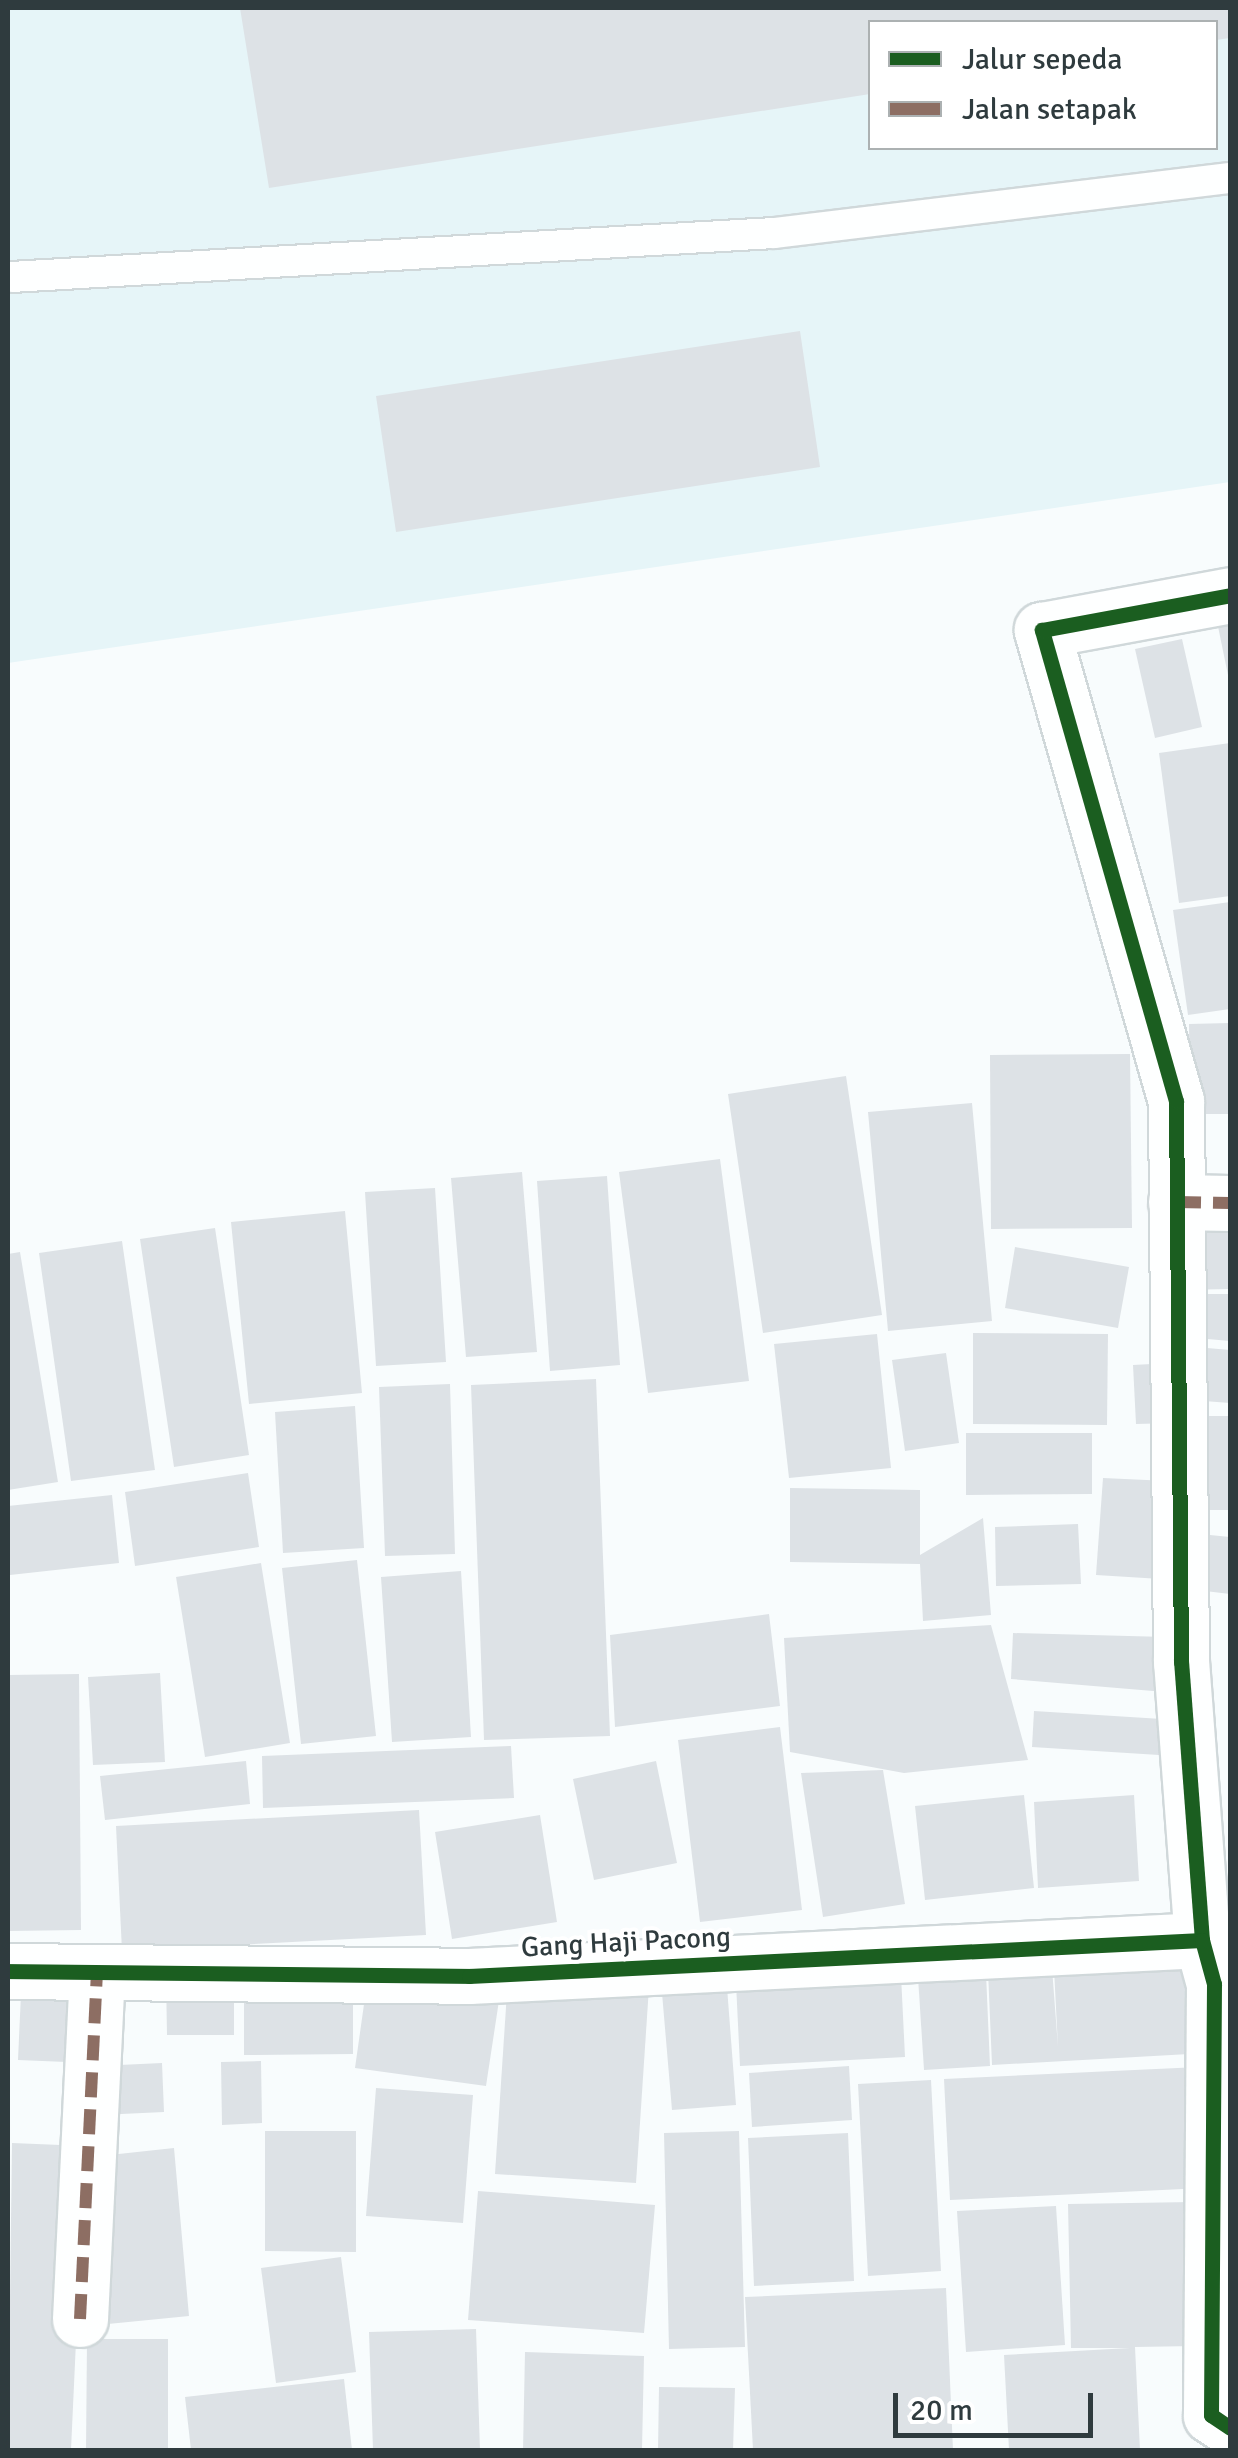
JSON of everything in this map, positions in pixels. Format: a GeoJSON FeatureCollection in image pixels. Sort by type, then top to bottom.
{"type":"FeatureCollection","features":[{"type":"Feature","properties":{"kind":"street"},"geometry":{"type":"LineString","coordinates":[[1230,595],[1042,630],[1176,1100],[1180,1662],[1208,1962],[1211,2415],[1230,2428]]}},
{"type":"Feature","properties":{"kind":"street"},"geometry":{"type":"LineString","coordinates":[[1176,1202],[1230,1203]]}},
{"type":"Feature","properties":{"kind":"street","name":"Gang Haji Pacong"},"geometry":{"type":"LineString","coordinates":[[8,1971],[469,1976],[1208,1962]]}},
{"type":"Feature","properties":{"kind":"street"},"geometry":{"type":"LineString","coordinates":[[80,2319],[97,1973]]}},
{"type":"Feature","properties":{"kind":"lane"},"geometry":{"type":"LineString","coordinates":[[11,277],[774,232],[1230,178]]}},
{"type":"Feature","properties":{"kind":"shaded area"},"geometry":{"type":"Polygon","coordinates":[[[8,8],[1230,8],[1230,482],[8,663],[8,8]]]}},
{"type":"Feature","properties":{"kind":"building"},"geometry":{"type":"Polygon","coordinates":[[[240,8],[1230,8],[1230,38],[1218,40],[1218,20],[868,20],[868,94],[269,188],[240,8]]]}},
{"type":"Feature","properties":{"kind":"building"},"geometry":{"type":"Polygon","coordinates":[[[800,331],[820,467],[396,532],[376,396],[800,331]]]}},
{"type":"Feature","properties":{"kind":"building"},"geometry":{"type":"Polygon","coordinates":[[[1230,604],[1230,680],[1229,680],[1214,607],[1230,604]]]}},
{"type":"Feature","properties":{"kind":"building"},"geometry":{"type":"Polygon","coordinates":[[[1182,639],[1202,727],[1155,738],[1135,649],[1182,639]]]}},
{"type":"Feature","properties":{"kind":"building"},"geometry":{"type":"Polygon","coordinates":[[[1230,743],[1230,896],[1179,903],[1159,753],[1230,743]]]}},
{"type":"Feature","properties":{"kind":"building"},"geometry":{"type":"Polygon","coordinates":[[[1230,902],[1230,1009],[1188,1015],[1173,910],[1230,902]]]}},
{"type":"Feature","properties":{"kind":"building"},"geometry":{"type":"Polygon","coordinates":[[[1230,1023],[1230,1114],[1190,1114],[1189,1024],[1230,1023]]]}},
{"type":"Feature","properties":{"kind":"building"},"geometry":{"type":"Polygon","coordinates":[[[1130,1054],[1132,1228],[991,1229],[990,1055],[1130,1054]]]}},
{"type":"Feature","properties":{"kind":"building"},"geometry":{"type":"Polygon","coordinates":[[[846,1076],[882,1315],[763,1333],[728,1094],[846,1076]]]}},
{"type":"Feature","properties":{"kind":"building"},"geometry":{"type":"Polygon","coordinates":[[[972,1103],[992,1321],[888,1331],[868,1112],[972,1103]]]}},
{"type":"Feature","properties":{"kind":"building"},"geometry":{"type":"Polygon","coordinates":[[[720,1159],[749,1381],[648,1393],[619,1172],[720,1159]]]}},
{"type":"Feature","properties":{"kind":"building"},"geometry":{"type":"Polygon","coordinates":[[[522,1172],[537,1352],[466,1357],[451,1178],[522,1172]]]}},
{"type":"Feature","properties":{"kind":"building"},"geometry":{"type":"Polygon","coordinates":[[[607,1176],[620,1365],[550,1371],[537,1181],[607,1176]]]}},
{"type":"Feature","properties":{"kind":"building"},"geometry":{"type":"Polygon","coordinates":[[[435,1188],[446,1362],[376,1366],[365,1192],[435,1188]]]}},
{"type":"Feature","properties":{"kind":"building"},"geometry":{"type":"Polygon","coordinates":[[[345,1211],[362,1393],[249,1404],[231,1222],[345,1211]]]}},
{"type":"Feature","properties":{"kind":"building"},"geometry":{"type":"Polygon","coordinates":[[[1182,1213],[1230,1213],[1230,1289],[1181,1290],[1182,1213]]]}},
{"type":"Feature","properties":{"kind":"building"},"geometry":{"type":"Polygon","coordinates":[[[215,1228],[249,1455],[174,1467],[140,1239],[215,1228]]]}},
{"type":"Feature","properties":{"kind":"building"},"geometry":{"type":"Polygon","coordinates":[[[122,1241],[155,1470],[71,1481],[39,1253],[122,1241]]]}},
{"type":"Feature","properties":{"kind":"building"},"geometry":{"type":"Polygon","coordinates":[[[1015,1247],[1129,1267],[1118,1328],[1005,1308],[1015,1247]]]}},
{"type":"Feature","properties":{"kind":"building"},"geometry":{"type":"Polygon","coordinates":[[[20,1252],[58,1482],[8,1490],[8,1254],[20,1252]]]}},
{"type":"Feature","properties":{"kind":"building"},"geometry":{"type":"Polygon","coordinates":[[[1183,1294],[1230,1294],[1230,1341],[1185,1337],[1183,1294]]]}},
{"type":"Feature","properties":{"kind":"building"},"geometry":{"type":"Polygon","coordinates":[[[973,1333],[1108,1334],[1107,1425],[973,1424],[973,1333]]]}},
{"type":"Feature","properties":{"kind":"building"},"geometry":{"type":"Polygon","coordinates":[[[877,1334],[891,1468],[789,1478],[774,1344],[877,1334]]]}},
{"type":"Feature","properties":{"kind":"building"},"geometry":{"type":"Polygon","coordinates":[[[1207,1348],[1230,1350],[1230,1403],[1204,1401],[1207,1348]]]}},
{"type":"Feature","properties":{"kind":"building"},"geometry":{"type":"Polygon","coordinates":[[[946,1353],[959,1443],[905,1451],[892,1360],[946,1353]]]}},
{"type":"Feature","properties":{"kind":"building"},"geometry":{"type":"Polygon","coordinates":[[[1170,1363],[1173,1423],[1136,1424],[1133,1365],[1170,1363]]]}},
{"type":"Feature","properties":{"kind":"building"},"geometry":{"type":"Polygon","coordinates":[[[596,1379],[610,1736],[484,1740],[471,1385],[596,1379]]]}},
{"type":"Feature","properties":{"kind":"building"},"geometry":{"type":"Polygon","coordinates":[[[450,1384],[455,1554],[385,1556],[379,1387],[450,1384]]]}},
{"type":"Feature","properties":{"kind":"building"},"geometry":{"type":"Polygon","coordinates":[[[355,1406],[364,1548],[283,1553],[275,1412],[355,1406]]]}},
{"type":"Feature","properties":{"kind":"building"},"geometry":{"type":"Polygon","coordinates":[[[1191,1416],[1230,1416],[1230,1510],[1190,1510],[1191,1416]]]}},
{"type":"Feature","properties":{"kind":"building"},"geometry":{"type":"Polygon","coordinates":[[[966,1433],[1092,1433],[1092,1494],[966,1495],[966,1433]]]}},
{"type":"Feature","properties":{"kind":"building"},"geometry":{"type":"Polygon","coordinates":[[[248,1473],[259,1547],[135,1566],[125,1492],[248,1473]]]}},
{"type":"Feature","properties":{"kind":"building"},"geometry":{"type":"Polygon","coordinates":[[[1103,1478],[1168,1481],[1161,1579],[1096,1575],[1103,1478]]]}},
{"type":"Feature","properties":{"kind":"building"},"geometry":{"type":"Polygon","coordinates":[[[790,1488],[920,1490],[920,1555],[983,1518],[991,1615],[923,1621],[920,1564],[790,1562],[790,1488]]]}},
{"type":"Feature","properties":{"kind":"building"},"geometry":{"type":"Polygon","coordinates":[[[112,1495],[119,1563],[10,1575],[8,1506],[112,1495]]]}},
{"type":"Feature","properties":{"kind":"building"},"geometry":{"type":"Polygon","coordinates":[[[1078,1524],[1081,1584],[996,1586],[995,1527],[1078,1524]]]}},
{"type":"Feature","properties":{"kind":"building"},"geometry":{"type":"Polygon","coordinates":[[[1210,1535],[1230,1537],[1230,1594],[1205,1591],[1210,1535]]]}},
{"type":"Feature","properties":{"kind":"building"},"geometry":{"type":"Polygon","coordinates":[[[357,1560],[376,1736],[301,1744],[282,1568],[357,1560]]]}},
{"type":"Feature","properties":{"kind":"building"},"geometry":{"type":"Polygon","coordinates":[[[261,1563],[290,1743],[205,1757],[176,1577],[261,1563]]]}},
{"type":"Feature","properties":{"kind":"building"},"geometry":{"type":"Polygon","coordinates":[[[461,1571],[471,1737],[392,1742],[381,1577],[461,1571]]]}},
{"type":"Feature","properties":{"kind":"building"},"geometry":{"type":"Polygon","coordinates":[[[769,1614],[780,1706],[615,1727],[610,1635],[769,1614]]]}},
{"type":"Feature","properties":{"kind":"building"},"geometry":{"type":"Polygon","coordinates":[[[991,1625],[1028,1760],[904,1773],[790,1752],[784,1638],[991,1625]]]}},
{"type":"Feature","properties":{"kind":"building"},"geometry":{"type":"Polygon","coordinates":[[[1013,1633],[1166,1637],[1165,1692],[1011,1679],[1013,1633]]]}},
{"type":"Feature","properties":{"kind":"building"},"geometry":{"type":"Polygon","coordinates":[[[160,1673],[165,1762],[93,1765],[88,1677],[160,1673]]]}},
{"type":"Feature","properties":{"kind":"building"},"geometry":{"type":"Polygon","coordinates":[[[79,1674],[81,1930],[8,1931],[8,1675],[79,1674]]]}},
{"type":"Feature","properties":{"kind":"building"},"geometry":{"type":"Polygon","coordinates":[[[1034,1711],[1162,1719],[1159,1755],[1032,1747],[1034,1711]]]}},
{"type":"Feature","properties":{"kind":"building"},"geometry":{"type":"Polygon","coordinates":[[[780,1727],[802,1910],[700,1922],[678,1740],[780,1727]]]}},
{"type":"Feature","properties":{"kind":"building"},"geometry":{"type":"Polygon","coordinates":[[[511,1746],[514,1798],[263,1808],[262,1756],[511,1746]]]}},
{"type":"Feature","properties":{"kind":"building"},"geometry":{"type":"Polygon","coordinates":[[[246,1761],[250,1804],[105,1820],[100,1776],[246,1761]]]}},
{"type":"Feature","properties":{"kind":"building"},"geometry":{"type":"Polygon","coordinates":[[[656,1761],[677,1863],[594,1880],[573,1779],[656,1761]]]}},
{"type":"Feature","properties":{"kind":"building"},"geometry":{"type":"Polygon","coordinates":[[[883,1770],[905,1904],[823,1917],[801,1773],[883,1770]]]}},
{"type":"Feature","properties":{"kind":"building"},"geometry":{"type":"Polygon","coordinates":[[[1024,1795],[1034,1888],[925,1900],[915,1806],[1024,1795]]]}},
{"type":"Feature","properties":{"kind":"building"},"geometry":{"type":"Polygon","coordinates":[[[1134,1795],[1139,1881],[1038,1888],[1034,1802],[1134,1795]]]}},
{"type":"Feature","properties":{"kind":"building"},"geometry":{"type":"Polygon","coordinates":[[[419,1810],[426,1935],[122,1951],[116,1826],[419,1810]]]}},
{"type":"Feature","properties":{"kind":"building"},"geometry":{"type":"Polygon","coordinates":[[[540,1815],[557,1922],[452,1939],[435,1832],[540,1815]]]}},
{"type":"Feature","properties":{"kind":"building"},"geometry":{"type":"Polygon","coordinates":[[[1183,1961],[1189,2054],[992,2065],[988,1971],[1052,1968],[1058,2047],[1054,1969],[1183,1961]]]}},
{"type":"Feature","properties":{"kind":"building"},"geometry":{"type":"Polygon","coordinates":[[[986,1973],[990,2066],[924,2070],[918,1977],[986,1973]]]}},
{"type":"Feature","properties":{"kind":"building"},"geometry":{"type":"Polygon","coordinates":[[[901,1975],[905,2057],[740,2066],[736,1983],[901,1975]]]}},
{"type":"Feature","properties":{"kind":"building"},"geometry":{"type":"Polygon","coordinates":[[[234,1976],[234,2035],[167,2035],[166,1977],[234,1976]]]}},
{"type":"Feature","properties":{"kind":"building"},"geometry":{"type":"Polygon","coordinates":[[[368,1976],[500,1994],[486,2086],[355,2068],[368,1976]]]}},
{"type":"Feature","properties":{"kind":"building"},"geometry":{"type":"Polygon","coordinates":[[[508,1977],[649,1987],[636,2183],[495,2174],[508,1977]]]}},
{"type":"Feature","properties":{"kind":"building"},"geometry":{"type":"Polygon","coordinates":[[[244,1983],[353,1983],[353,2054],[244,2055],[244,1983]]]}},
{"type":"Feature","properties":{"kind":"building"},"geometry":{"type":"Polygon","coordinates":[[[727,1987],[736,2105],[672,2110],[662,1993],[727,1987]]]}},
{"type":"Feature","properties":{"kind":"building"},"geometry":{"type":"Polygon","coordinates":[[[21,1994],[94,1996],[91,2063],[18,2060],[21,1994]]]}},
{"type":"Feature","properties":{"kind":"building"},"geometry":{"type":"Polygon","coordinates":[[[261,2061],[262,2123],[222,2125],[221,2062],[261,2061]]]}},
{"type":"Feature","properties":{"kind":"building"},"geometry":{"type":"Polygon","coordinates":[[[162,2063],[164,2112],[100,2115],[98,2066],[162,2063]]]}},
{"type":"Feature","properties":{"kind":"building"},"geometry":{"type":"Polygon","coordinates":[[[849,2066],[852,2120],[752,2127],[749,2073],[849,2066]]]}},
{"type":"Feature","properties":{"kind":"building"},"geometry":{"type":"Polygon","coordinates":[[[1199,2067],[1204,2188],[950,2200],[944,2079],[1199,2067]]]}},
{"type":"Feature","properties":{"kind":"building"},"geometry":{"type":"Polygon","coordinates":[[[931,2080],[941,2271],[868,2276],[858,2084],[931,2080]]]}},
{"type":"Feature","properties":{"kind":"building"},"geometry":{"type":"Polygon","coordinates":[[[376,2088],[473,2095],[463,2223],[366,2216],[376,2088]]]}},
{"type":"Feature","properties":{"kind":"building"},"geometry":{"type":"Polygon","coordinates":[[[265,2131],[356,2131],[356,2252],[265,2251],[265,2131]]]}},
{"type":"Feature","properties":{"kind":"building"},"geometry":{"type":"Polygon","coordinates":[[[739,2131],[745,2347],[669,2349],[664,2133],[739,2131]]]}},
{"type":"Feature","properties":{"kind":"building"},"geometry":{"type":"Polygon","coordinates":[[[848,2133],[854,2281],[754,2286],[748,2138],[848,2133]]]}},
{"type":"Feature","properties":{"kind":"building"},"geometry":{"type":"Polygon","coordinates":[[[12,2143],[85,2146],[71,2450],[8,2450],[12,2143]]]}},
{"type":"Feature","properties":{"kind":"building"},"geometry":{"type":"Polygon","coordinates":[[[174,2148],[189,2316],[108,2324],[91,2157],[174,2148]]]}},
{"type":"Feature","properties":{"kind":"building"},"geometry":{"type":"Polygon","coordinates":[[[478,2191],[655,2205],[644,2333],[468,2320],[478,2191]]]}},
{"type":"Feature","properties":{"kind":"building"},"geometry":{"type":"Polygon","coordinates":[[[1192,2202],[1195,2346],[1135,2347],[1140,2450],[1009,2450],[1004,2355],[1130,2348],[1071,2348],[1068,2204],[1192,2202]]]}},
{"type":"Feature","properties":{"kind":"building"},"geometry":{"type":"Polygon","coordinates":[[[1056,2206],[1065,2345],[966,2352],[957,2211],[1056,2206]]]}},
{"type":"Feature","properties":{"kind":"building"},"geometry":{"type":"Polygon","coordinates":[[[341,2257],[356,2372],[276,2383],[261,2268],[341,2257]]]}},
{"type":"Feature","properties":{"kind":"building"},"geometry":{"type":"Polygon","coordinates":[[[946,2288],[953,2450],[753,2450],[745,2297],[946,2288]]]}},
{"type":"Feature","properties":{"kind":"building"},"geometry":{"type":"Polygon","coordinates":[[[476,2329],[480,2450],[373,2450],[369,2332],[476,2329]]]}},
{"type":"Feature","properties":{"kind":"building"},"geometry":{"type":"Polygon","coordinates":[[[87,2339],[168,2339],[168,2450],[86,2450],[87,2339]]]}},
{"type":"Feature","properties":{"kind":"building"},"geometry":{"type":"Polygon","coordinates":[[[525,2352],[644,2356],[642,2450],[523,2450],[525,2352]]]}},
{"type":"Feature","properties":{"kind":"building"},"geometry":{"type":"Polygon","coordinates":[[[344,2379],[352,2450],[191,2450],[185,2397],[344,2379]]]}},
{"type":"Feature","properties":{"kind":"building"},"geometry":{"type":"Polygon","coordinates":[[[659,2387],[735,2388],[733,2450],[658,2450],[659,2387]]]}},
{"type":"Feature","properties":{"kind":"marked path"},"geometry":{"type":"LineString","coordinates":[[1176,1202],[1230,1203]]}},
{"type":"Feature","properties":{"kind":"marked path"},"geometry":{"type":"LineString","coordinates":[[80,2319],[97,1973]]}},
{"type":"Feature","properties":{"kind":"cycle path"},"geometry":{"type":"LineString","coordinates":[[1202,1940],[1181,1662],[1176,1101],[1042,630],[1230,595]]}},
{"type":"Feature","properties":{"kind":"cycle path"},"geometry":{"type":"LineString","coordinates":[[8,1971],[469,1976],[1202,1940],[1214,1984],[1211,2415],[1230,2428]]}}]}
